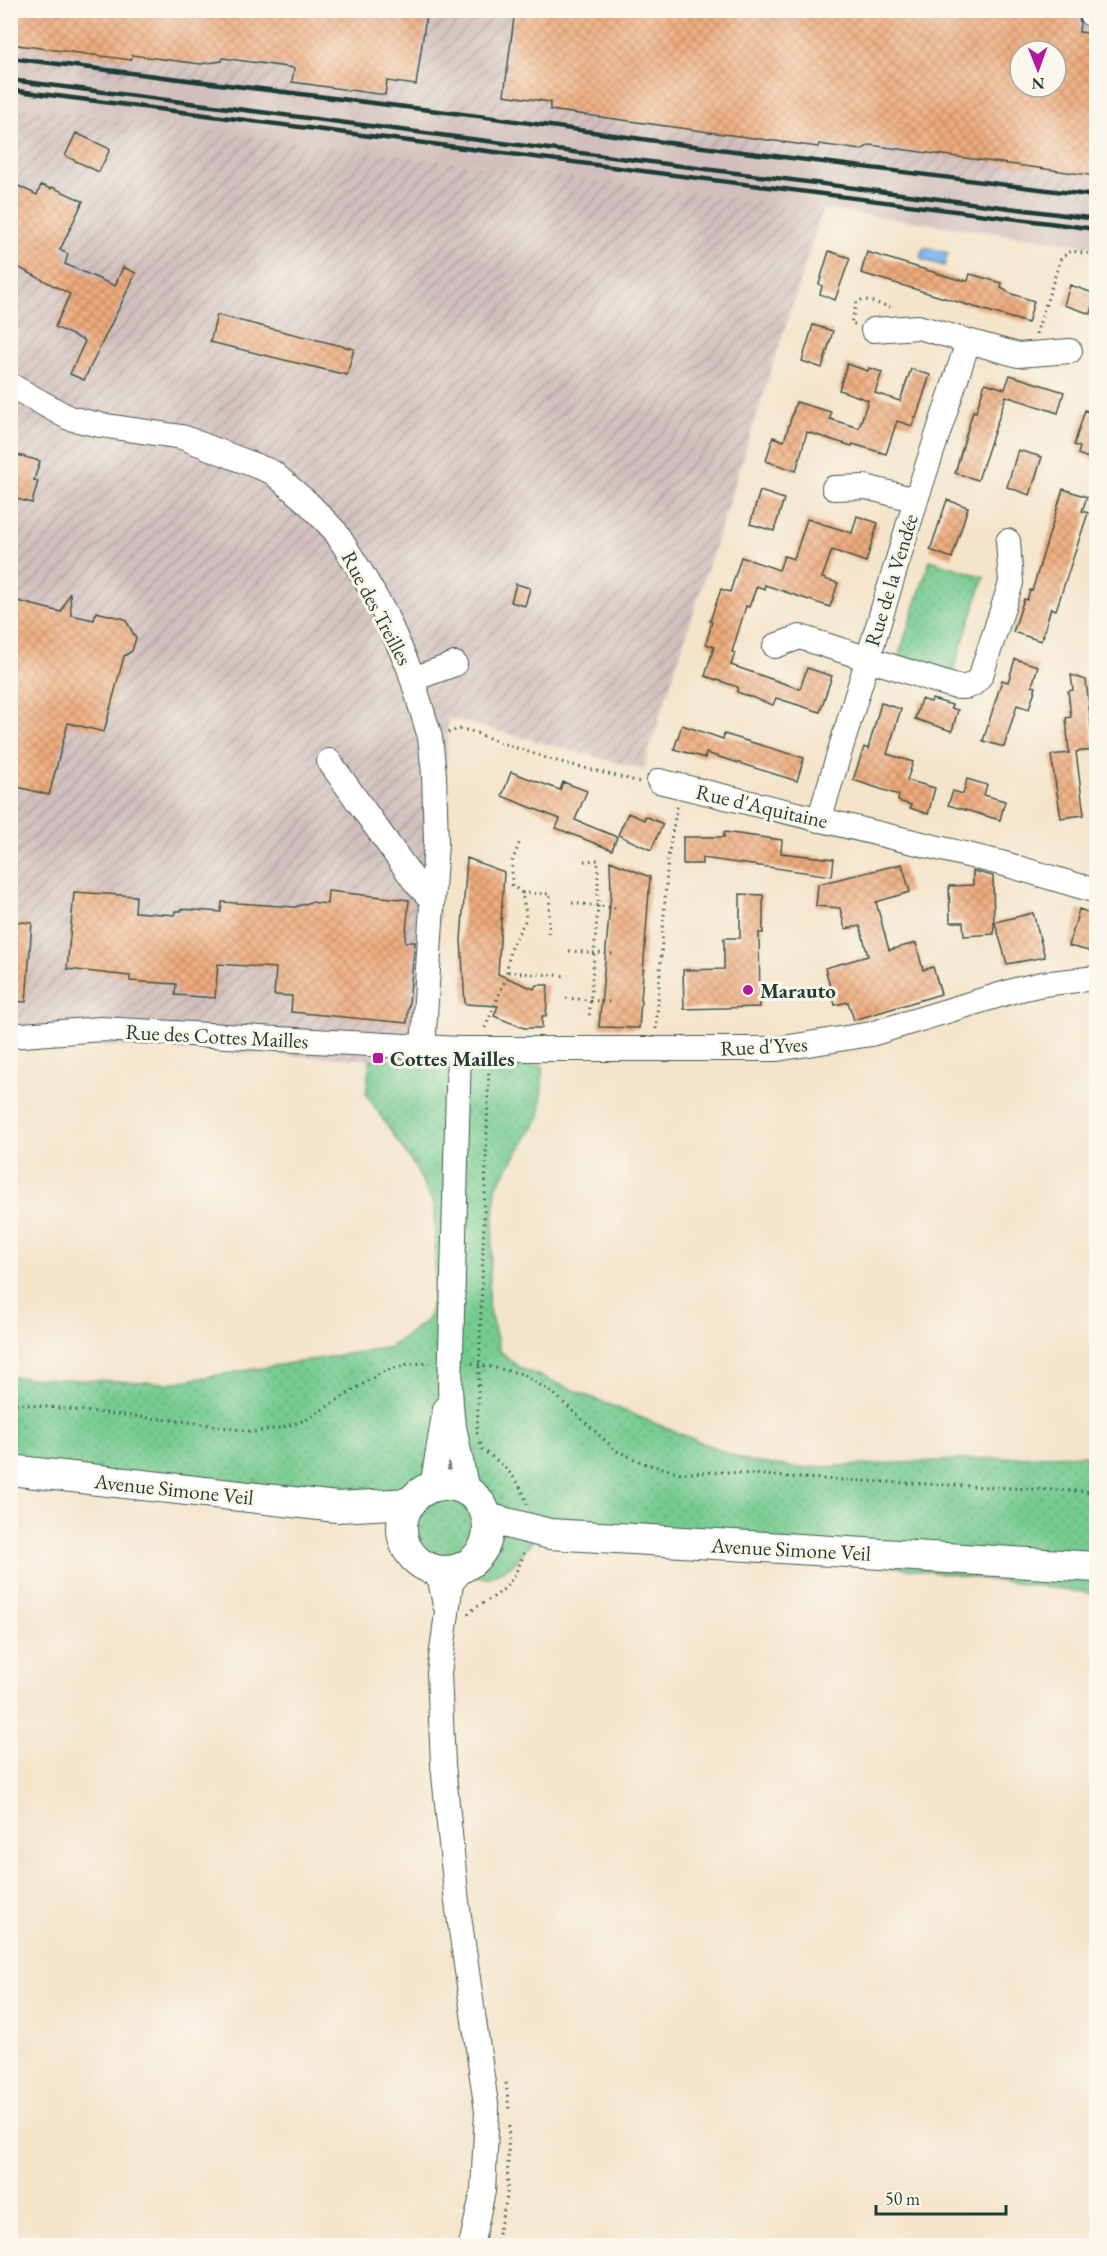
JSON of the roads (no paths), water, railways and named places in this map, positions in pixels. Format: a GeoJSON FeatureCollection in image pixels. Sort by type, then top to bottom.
{"type":"FeatureCollection","features":[{"type":"Feature","properties":{"kind":"main road","name":"Avenue Simone Veil"},"geometry":{"type":"LineString","coordinates":[[10,1470],[337,1507]]}},
{"type":"Feature","properties":{"kind":"main road"},"geometry":{"type":"LineString","coordinates":[[337,1507],[421,1495],[443,1485],[455,1486],[467,1491],[482,1506],[487,1518],[488,1529],[474,1558]]}},
{"type":"Feature","properties":{"kind":"main road"},"geometry":{"type":"LineString","coordinates":[[421,1495],[404,1517],[403,1528],[407,1546],[413,1556],[431,1568],[447,1570],[506,1541],[536,1533]]}},
{"type":"Feature","properties":{"kind":"main road"},"geometry":{"type":"LineString","coordinates":[[337,1507],[367,1521],[407,1546]]}},
{"type":"Feature","properties":{"kind":"main road","name":"Avenue Simone Veil"},"geometry":{"type":"LineString","coordinates":[[487,1518],[536,1533],[1096,1567]]}},
{"type":"Feature","properties":{"kind":"street"},"geometry":{"type":"LineString","coordinates":[[1092,10],[1091,14],[1096,15]]}},
{"type":"Feature","properties":{"kind":"street"},"geometry":{"type":"LineString","coordinates":[[873,330],[918,327],[1018,355],[1071,351]]}},
{"type":"Feature","properties":{"kind":"street","name":"Rue de la Vendée"},"geometry":{"type":"LineString","coordinates":[[819,820],[916,500],[968,342]]}},
{"type":"Feature","properties":{"kind":"street","name":"Rue des Treilles"},"geometry":{"type":"LineString","coordinates":[[10,385],[69,418],[99,425],[183,437],[272,472],[308,502],[335,531],[361,572],[385,614],[413,679],[430,737],[436,814],[423,1048]]}},
{"type":"Feature","properties":{"kind":"street"},"geometry":{"type":"LineString","coordinates":[[834,488],[866,487],[916,500]]}},
{"type":"Feature","properties":{"kind":"street"},"geometry":{"type":"LineString","coordinates":[[775,646],[800,637],[953,686],[964,688],[976,683],[981,675],[1011,583],[1008,541]]}},
{"type":"Feature","properties":{"kind":"street"},"geometry":{"type":"LineString","coordinates":[[413,679],[455,664]]}},
{"type":"Feature","properties":{"kind":"street"},"geometry":{"type":"LineString","coordinates":[[329,761],[416,883],[432,900]]}},
{"type":"Feature","properties":{"kind":"street","name":"Rue d'Aquitaine"},"geometry":{"type":"LineString","coordinates":[[659,782],[1005,864],[1096,891]]}},
{"type":"Feature","properties":{"kind":"street","name":"Rue d'Yves"},"geometry":{"type":"LineString","coordinates":[[423,1048],[777,1049],[871,1034],[1042,984],[1096,978]]}},
{"type":"Feature","properties":{"kind":"street","name":"Rue des Cottes Mailles"},"geometry":{"type":"LineString","coordinates":[[10,1036],[100,1029],[423,1048]]}},
{"type":"Feature","properties":{"kind":"street"},"geometry":{"type":"LineString","coordinates":[[467,1491],[452,1417],[450,1377],[475,1049]]}},
{"type":"Feature","properties":{"kind":"street"},"geometry":{"type":"LineString","coordinates":[[421,1495],[450,1377]]}},
{"type":"Feature","properties":{"kind":"street"},"geometry":{"type":"LineString","coordinates":[[471,2246],[483,2191],[487,2111],[457,1902],[443,1765],[440,1673],[455,1619],[451,1583],[474,1558]]}},
{"type":"Feature","properties":{"kind":"street"},"geometry":{"type":"LineString","coordinates":[[431,1568],[440,1580],[455,1619]]}},
{"type":"Feature","properties":{"kind":"water"},"geometry":{"type":"Polygon","coordinates":[[[925,247],[948,253],[944,266],[921,259],[921,252],[925,247]]]}},
{"type":"Feature","properties":{"kind":"railway"},"geometry":{"type":"LineString","coordinates":[[10,58],[1096,196]]}},
{"type":"Feature","properties":{"kind":"railway"},"geometry":{"type":"LineString","coordinates":[[10,80],[1096,219]]}},
{"type":"Feature","properties":{"kind":"railway"},"geometry":{"type":"LineString","coordinates":[[10,90],[1096,229]]}},
{"type":"Feature","properties":{"kind":"place","name":"Marauto"},"geometry":{"type":"Point","coordinates":[748,990]}},
{"type":"Feature","properties":{"kind":"place","name":"Cottes Mailles"},"geometry":{"type":"Point","coordinates":[378,1058]}}]}
